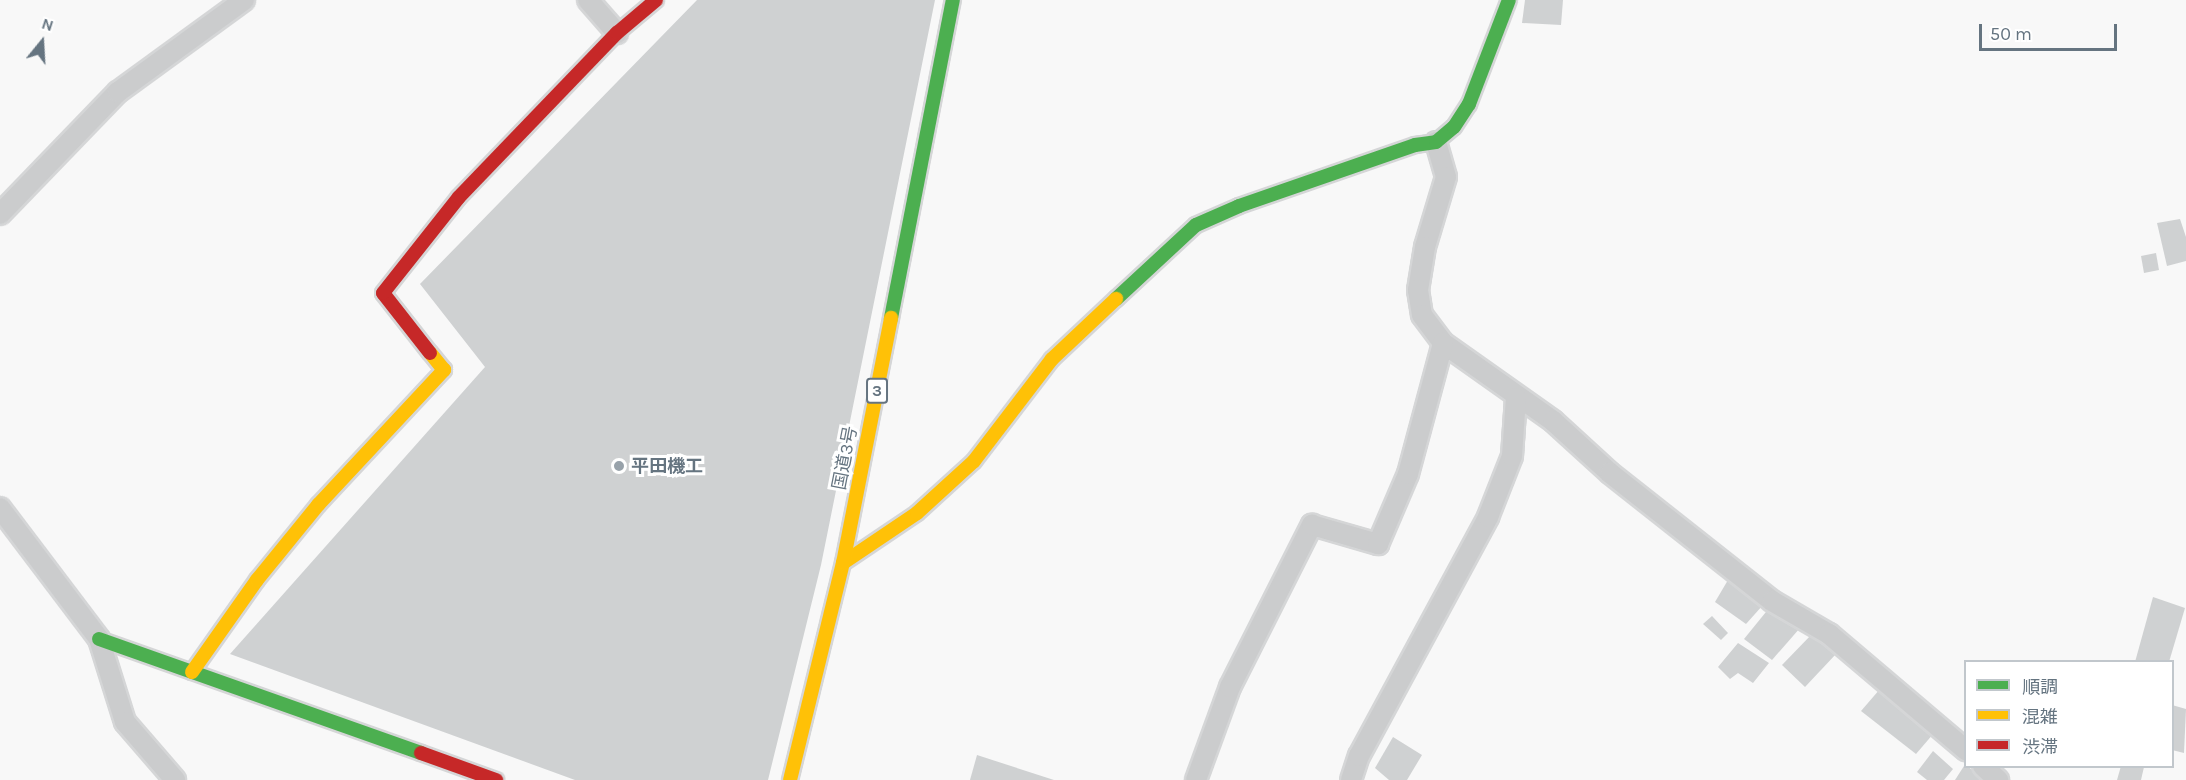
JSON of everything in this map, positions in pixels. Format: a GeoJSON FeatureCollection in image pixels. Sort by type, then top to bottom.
{"type":"FeatureCollection","features":[{"type":"Feature","properties":{"kind":"main road"},"geometry":{"type":"LineString","coordinates":[[192,672],[257,580],[318,505],[444,370],[383,293],[459,197],[557,99],[617,33],[656,0]]}},
{"type":"Feature","properties":{"kind":"main road","name":"国道3号"},"geometry":{"type":"LineString","coordinates":[[790,780],[843,563],[953,0]]}},
{"type":"Feature","properties":{"kind":"main road"},"geometry":{"type":"LineString","coordinates":[[843,563],[917,513],[974,461],[1052,359],[1196,225],[1250,202],[1415,145],[1436,142],[1454,127],[1469,104],[1509,0]]}},
{"type":"Feature","properties":{"kind":"main road"},"geometry":{"type":"LineString","coordinates":[[99,639],[496,780]]}},
{"type":"Feature","properties":{"kind":"street"},"geometry":{"type":"LineString","coordinates":[[0,214],[118,92],[244,0]]}},
{"type":"Feature","properties":{"kind":"street"},"geometry":{"type":"LineString","coordinates":[[588,0],[617,33]]}},
{"type":"Feature","properties":{"kind":"street"},"geometry":{"type":"LineString","coordinates":[[1436,142],[1446,177],[1425,247],[1418,290],[1422,315],[1443,343],[1516,398],[1553,421],[1610,473],[1772,601],[1829,634],[1964,749]]}},
{"type":"Feature","properties":{"kind":"street"},"geometry":{"type":"LineString","coordinates":[[1196,780],[1230,687],[1312,525],[1378,544],[1408,474],[1443,343]]}},
{"type":"Feature","properties":{"kind":"street"},"geometry":{"type":"LineString","coordinates":[[1350,780],[1359,756],[1488,517],[1512,456],[1516,398]]}},
{"type":"Feature","properties":{"kind":"street"},"geometry":{"type":"LineString","coordinates":[[0,508],[99,639],[125,722],[175,780]]}},
{"type":"Feature","properties":{"kind":"street"},"geometry":{"type":"LineString","coordinates":[[1985,768],[1998,780]]}},
{"type":"Feature","properties":{"kind":"building","name":"平田機工"},"geometry":{"type":"Polygon","coordinates":[[[697,0],[935,0],[821,565],[768,780],[575,780],[230,654],[485,367],[420,284],[697,0]]]}},
{"type":"Feature","properties":{"kind":"building"},"geometry":{"type":"Polygon","coordinates":[[[1525,0],[1563,0],[1561,25],[1522,23],[1525,0]]]}},
{"type":"Feature","properties":{"kind":"building"},"geometry":{"type":"Polygon","coordinates":[[[2180,219],[2186,237],[2186,261],[2167,266],[2157,223],[2180,219]]]}},
{"type":"Feature","properties":{"kind":"building"},"geometry":{"type":"Polygon","coordinates":[[[2156,253],[2159,270],[2144,273],[2141,256],[2156,253]]]}},
{"type":"Feature","properties":{"kind":"building"},"geometry":{"type":"Polygon","coordinates":[[[1728,580],[1763,605],[1746,624],[1715,602],[1728,580]]]}},
{"type":"Feature","properties":{"kind":"building"},"geometry":{"type":"Polygon","coordinates":[[[2153,597],[2185,608],[2170,660],[2136,660],[2153,597]]]}},
{"type":"Feature","properties":{"kind":"building"},"geometry":{"type":"Polygon","coordinates":[[[1770,607],[1800,628],[1772,660],[1744,639],[1770,607]]]}},
{"type":"Feature","properties":{"kind":"building"},"geometry":{"type":"Polygon","coordinates":[[[1712,616],[1728,633],[1721,640],[1703,624],[1712,616]]]}},
{"type":"Feature","properties":{"kind":"building"},"geometry":{"type":"Polygon","coordinates":[[[1812,634],[1836,654],[1805,687],[1782,665],[1812,634]]]}},
{"type":"Feature","properties":{"kind":"building"},"geometry":{"type":"Polygon","coordinates":[[[1738,643],[1769,663],[1753,683],[1738,673],[1730,679],[1718,667],[1738,643]]]}},
{"type":"Feature","properties":{"kind":"building"},"geometry":{"type":"Polygon","coordinates":[[[1880,689],[1934,733],[1916,754],[1861,711],[1880,689]]]}},
{"type":"Feature","properties":{"kind":"building"},"geometry":{"type":"Polygon","coordinates":[[[2174,706],[2186,709],[2184,753],[2174,750],[2174,706]]]}},
{"type":"Feature","properties":{"kind":"building"},"geometry":{"type":"Polygon","coordinates":[[[1393,737],[1422,755],[1407,780],[1389,780],[1375,768],[1393,737]]]}},
{"type":"Feature","properties":{"kind":"building"},"geometry":{"type":"Polygon","coordinates":[[[1933,751],[1953,769],[1944,780],[1927,780],[1917,772],[1933,751]]]}},
{"type":"Feature","properties":{"kind":"building"},"geometry":{"type":"Polygon","coordinates":[[[977,755],[1054,780],[970,780],[977,755]]]}},
{"type":"Feature","properties":{"kind":"building"},"geometry":{"type":"Polygon","coordinates":[[[1964,766],[1964,768],[1970,768],[1982,780],[1955,780],[1964,766]]]}},
{"type":"Feature","properties":{"kind":"building"},"geometry":{"type":"Polygon","coordinates":[[[2120,768],[2144,768],[2141,780],[2117,780],[2120,768]]]}},
{"type":"Feature","properties":{"kind":"traffic: fast"},"geometry":{"type":"LineString","coordinates":[[891,318],[953,0]]}},
{"type":"Feature","properties":{"kind":"traffic: fast"},"geometry":{"type":"LineString","coordinates":[[1116,299],[1196,225],[1239,206],[1415,145],[1436,142],[1454,127],[1469,104],[1509,0]]}},
{"type":"Feature","properties":{"kind":"traffic: fast"},"geometry":{"type":"LineString","coordinates":[[99,639],[421,753]]}},
{"type":"Feature","properties":{"kind":"traffic: slow"},"geometry":{"type":"LineString","coordinates":[[843,563],[917,513],[974,461],[1052,359],[1116,299]]}},
{"type":"Feature","properties":{"kind":"traffic: slow"},"geometry":{"type":"LineString","coordinates":[[790,780],[843,563],[891,318]]}},
{"type":"Feature","properties":{"kind":"traffic: slow"},"geometry":{"type":"LineString","coordinates":[[192,672],[257,580],[318,505],[444,370],[430,353]]}},
{"type":"Feature","properties":{"kind":"traffic: jam"},"geometry":{"type":"LineString","coordinates":[[430,353],[383,293],[459,197],[617,33],[656,0]]}},
{"type":"Feature","properties":{"kind":"traffic: jam"},"geometry":{"type":"LineString","coordinates":[[421,753],[496,780]]}},
{"type":"Feature","properties":{"kind":"place","name":"平田機工"},"geometry":{"type":"Point","coordinates":[619,466]}}]}
